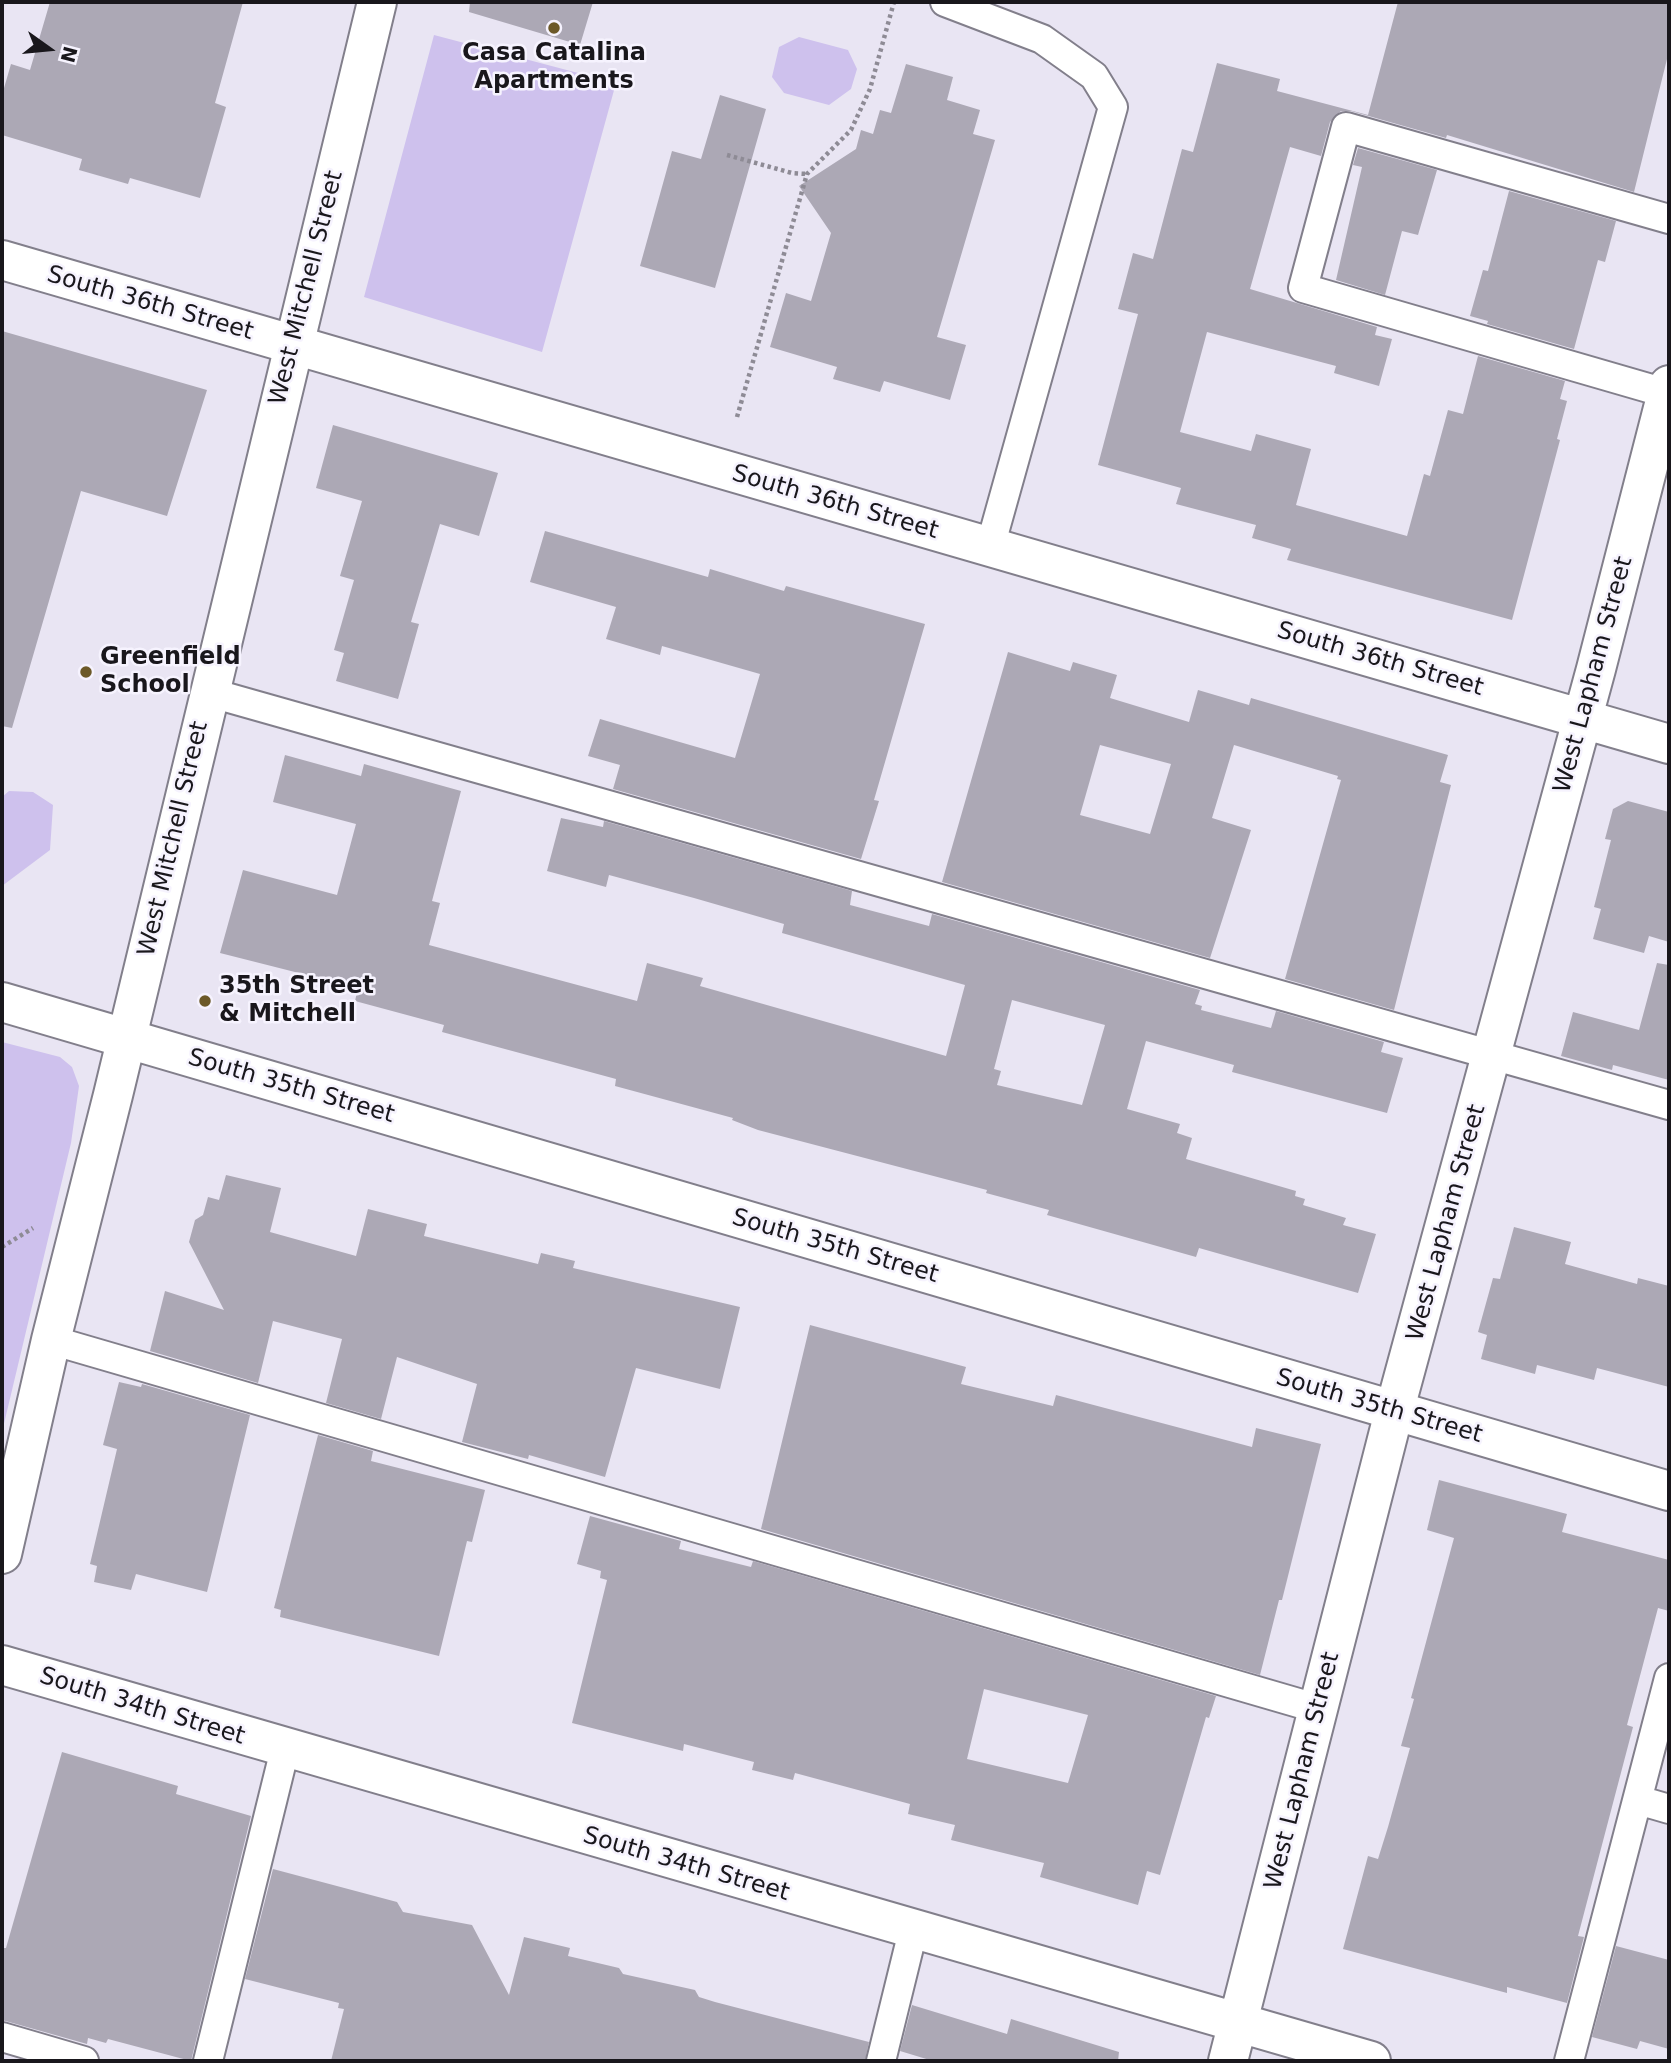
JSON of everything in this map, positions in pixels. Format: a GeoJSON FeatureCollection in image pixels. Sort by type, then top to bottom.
{"type":"FeatureCollection","features":[{"type":"Feature","properties":{"kind":"street","name":"West Mitchell Street"},"geometry":{"type":"LineString","coordinates":[[2,1554],[51,1340],[127,1038],[208,692],[377,2]]}},
{"type":"Feature","properties":{"kind":"street","name":"South 36th Street"},"geometry":{"type":"LineString","coordinates":[[2,260],[1669,744]]}},
{"type":"Feature","properties":{"kind":"street","name":"West Lapham Street"},"geometry":{"type":"LineString","coordinates":[[1228,2061],[1394,1412],[1493,1053],[1669,391]]}},
{"type":"Feature","properties":{"kind":"street","name":"South 35th Street"},"geometry":{"type":"LineString","coordinates":[[2,1002],[1669,1491]]}},
{"type":"Feature","properties":{"kind":"street","name":"South 34th Street"},"geometry":{"type":"LineString","coordinates":[[2,1665],[913,1931],[1371,2061]]}},
{"type":"Feature","properties":{"kind":"lane"},"geometry":{"type":"LineString","coordinates":[[946,2],[1042,39],[1094,76],[1113,107],[990,547]]}},
{"type":"Feature","properties":{"kind":"lane"},"geometry":{"type":"LineString","coordinates":[[1669,219],[1346,127],[1303,288],[1669,391]]}},
{"type":"Feature","properties":{"kind":"lane"},"geometry":{"type":"LineString","coordinates":[[208,692],[1493,1053],[1669,1105]]}},
{"type":"Feature","properties":{"kind":"lane"},"geometry":{"type":"LineString","coordinates":[[51,1340],[1319,1709]]}},
{"type":"Feature","properties":{"kind":"lane"},"geometry":{"type":"LineString","coordinates":[[1569,2061],[1669,1678]]}},
{"type":"Feature","properties":{"kind":"lane"},"geometry":{"type":"LineString","coordinates":[[208,2061],[285,1749]]}},
{"type":"Feature","properties":{"kind":"lane"},"geometry":{"type":"LineString","coordinates":[[1638,1800],[1669,1809]]}},
{"type":"Feature","properties":{"kind":"lane"},"geometry":{"type":"LineString","coordinates":[[881,2061],[913,1931]]}},
{"type":"Feature","properties":{"kind":"lane"},"geometry":{"type":"LineString","coordinates":[[2,2038],[84,2061]]}},
{"type":"Feature","properties":{"kind":"path"},"geometry":{"type":"LineString","coordinates":[[737,417],[807,174],[851,130],[870,89],[894,2]]}},
{"type":"Feature","properties":{"kind":"path"},"geometry":{"type":"LineString","coordinates":[[727,155],[792,173],[807,174]]}},
{"type":"Feature","properties":{"kind":"path"},"geometry":{"type":"LineString","coordinates":[[2,1247],[36,1226]]}},
{"type":"Feature","properties":{"kind":"shaded area"},"geometry":{"type":"Polygon","coordinates":[[[434,35],[616,83],[542,352],[364,297],[434,35]]]}},
{"type":"Feature","properties":{"kind":"shaded area"},"geometry":{"type":"Polygon","coordinates":[[[799,37],[848,50],[857,69],[851,89],[829,105],[784,93],[772,77],[779,47],[799,37]]]}},
{"type":"Feature","properties":{"kind":"shaded area"},"geometry":{"type":"Polygon","coordinates":[[[9,791],[33,792],[53,805],[50,850],[2,886],[2,797],[9,791]]]}},
{"type":"Feature","properties":{"kind":"shaded area"},"geometry":{"type":"Polygon","coordinates":[[[2,1042],[60,1057],[72,1067],[79,1086],[71,1143],[2,1432],[2,1042]]]}},
{"type":"Feature","properties":{"kind":"building"},"geometry":{"type":"Polygon","coordinates":[[[50,2],[243,2],[215,103],[226,107],[200,198],[130,178],[128,184],[79,170],[82,159],[2,135],[2,95],[11,64],[30,70],[50,2]]]}},
{"type":"Feature","properties":{"kind":"building","name":"Casa Catalina Apartments"},"geometry":{"type":"Polygon","coordinates":[[[470,2],[593,2],[580,45],[469,12],[470,2]]]}},
{"type":"Feature","properties":{"kind":"building"},"geometry":{"type":"Polygon","coordinates":[[[1398,2],[1669,2],[1669,51],[1634,192],[1447,135],[1446,138],[1351,111],[1341,111],[1330,122],[1321,156],[1290,147],[1250,289],[1377,327],[1375,335],[1392,339],[1379,386],[1334,373],[1336,366],[1207,332],[1180,432],[1251,451],[1256,434],[1311,449],[1296,505],[1407,536],[1424,474],[1430,476],[1448,410],[1463,414],[1478,356],[1565,381],[1560,399],[1567,401],[1557,439],[1560,440],[1512,620],[1287,560],[1291,549],[1252,538],[1256,525],[1176,504],[1181,488],[1098,465],[1138,314],[1118,309],[1133,253],[1153,259],[1182,149],[1193,152],[1217,63],[1280,79],[1277,91],[1368,115],[1398,2]]]}},
{"type":"Feature","properties":{"kind":"building"},"geometry":{"type":"Polygon","coordinates":[[[906,64],[953,77],[947,100],[980,110],[973,134],[995,140],[937,337],[966,345],[950,400],[884,381],[880,392],[833,379],[837,367],[770,347],[786,293],[811,301],[831,233],[799,186],[856,149],[861,130],[873,134],[880,110],[891,113],[906,64]]]}},
{"type":"Feature","properties":{"kind":"building"},"geometry":{"type":"Polygon","coordinates":[[[720,95],[766,109],[715,288],[640,266],[672,151],[701,159],[720,95]]]}},
{"type":"Feature","properties":{"kind":"building"},"geometry":{"type":"Polygon","coordinates":[[[1358,148],[1437,170],[1418,235],[1402,231],[1385,295],[1336,280],[1362,167],[1353,165],[1358,148]]]}},
{"type":"Feature","properties":{"kind":"building"},"geometry":{"type":"Polygon","coordinates":[[[1509,191],[1616,221],[1605,262],[1598,260],[1574,349],[1487,324],[1488,321],[1470,316],[1483,270],[1488,271],[1509,191]]]}},
{"type":"Feature","properties":{"kind":"building"},"geometry":{"type":"Polygon","coordinates":[[[2,331],[207,390],[167,516],[81,491],[12,728],[2,726],[2,331]]]}},
{"type":"Feature","properties":{"kind":"building"},"geometry":{"type":"Polygon","coordinates":[[[333,425],[498,473],[479,536],[440,524],[411,622],[419,624],[398,699],[336,681],[344,653],[334,650],[354,580],[340,576],[362,501],[316,488],[333,425]]]}},
{"type":"Feature","properties":{"kind":"building"},"geometry":{"type":"Polygon","coordinates":[[[545,531],[708,577],[710,569],[784,591],[786,586],[925,624],[874,800],[879,801],[861,859],[613,789],[620,765],[588,756],[600,719],[735,758],[760,674],[662,646],[660,655],[606,639],[616,607],[530,582],[545,531]]]}},
{"type":"Feature","properties":{"kind":"building"},"geometry":{"type":"Polygon","coordinates":[[[1008,652],[1070,671],[1073,662],[1117,675],[1110,698],[1189,722],[1198,690],[1249,705],[1251,698],[1448,755],[1440,782],[1451,785],[1394,1010],[1285,979],[1341,780],[1337,779],[1338,776],[1234,745],[1212,818],[1251,830],[1210,958],[942,882],[1008,652]],[[1100,745],[1080,815],[1150,834],[1171,764],[1100,745]]]}},
{"type":"Feature","properties":{"kind":"building"},"geometry":{"type":"Polygon","coordinates":[[[285,755],[361,776],[364,764],[461,791],[432,901],[440,903],[429,945],[637,1001],[647,963],[703,978],[700,986],[946,1056],[965,985],[782,933],[784,924],[694,898],[609,875],[606,887],[547,871],[561,818],[603,827],[604,821],[852,891],[850,905],[929,926],[932,914],[1200,990],[1195,1004],[1202,1006],[1201,1010],[1271,1028],[1276,1011],[1384,1042],[1381,1052],[1403,1058],[1387,1113],[1232,1072],[1234,1065],[1146,1041],[1127,1109],[1180,1124],[1177,1133],[1192,1138],[1186,1159],[1296,1191],[1295,1196],[1305,1199],[1303,1205],[1346,1218],[1343,1225],[1376,1234],[1358,1293],[1199,1248],[1196,1257],[1047,1215],[1049,1210],[986,1193],[987,1190],[758,1130],[732,1120],[733,1118],[615,1086],[616,1079],[442,1032],[444,1025],[355,1001],[358,988],[220,953],[243,870],[337,895],[356,824],[273,802],[285,755]],[[1012,1000],[994,1069],[1001,1071],[997,1085],[1082,1105],[1105,1025],[1012,1000]]]}},
{"type":"Feature","properties":{"kind":"building"},"geometry":{"type":"Polygon","coordinates":[[[1628,801],[1669,812],[1669,942],[1649,936],[1644,953],[1593,939],[1601,909],[1594,907],[1611,840],[1605,839],[1613,809],[1628,801]]]}},
{"type":"Feature","properties":{"kind":"building"},"geometry":{"type":"Polygon","coordinates":[[[1657,963],[1669,965],[1669,1080],[1613,1065],[1612,1070],[1561,1056],[1573,1012],[1639,1030],[1657,963]]]}},
{"type":"Feature","properties":{"kind":"building"},"geometry":{"type":"Polygon","coordinates":[[[226,1175],[281,1188],[270,1232],[356,1256],[368,1209],[427,1224],[424,1236],[538,1264],[541,1253],[575,1261],[573,1268],[740,1307],[720,1389],[636,1368],[605,1477],[529,1455],[528,1459],[462,1442],[477,1384],[397,1357],[381,1419],[326,1403],[342,1339],[273,1321],[258,1383],[150,1351],[165,1291],[224,1310],[189,1242],[195,1220],[203,1215],[208,1197],[219,1200],[226,1175]]]}},
{"type":"Feature","properties":{"kind":"building"},"geometry":{"type":"Polygon","coordinates":[[[1514,1227],[1571,1242],[1565,1264],[1637,1284],[1638,1278],[1669,1286],[1669,1387],[1597,1368],[1594,1380],[1537,1365],[1535,1374],[1481,1359],[1487,1335],[1478,1332],[1493,1278],[1500,1279],[1514,1227]]]}},
{"type":"Feature","properties":{"kind":"building"},"geometry":{"type":"Polygon","coordinates":[[[810,1325],[966,1367],[961,1384],[1053,1406],[1056,1395],[1252,1447],[1256,1428],[1321,1444],[1282,1600],[1279,1600],[1260,1675],[761,1529],[810,1325]]]}},
{"type":"Feature","properties":{"kind":"building"},"geometry":{"type":"Polygon","coordinates":[[[119,1382],[141,1387],[142,1384],[250,1415],[207,1592],[136,1574],[131,1590],[94,1582],[97,1566],[90,1564],[117,1449],[103,1445],[119,1382]]]}},
{"type":"Feature","properties":{"kind":"building"},"geometry":{"type":"Polygon","coordinates":[[[318,1435],[373,1451],[371,1461],[485,1490],[472,1542],[467,1541],[439,1656],[280,1617],[281,1610],[274,1608],[318,1435]]]}},
{"type":"Feature","properties":{"kind":"building"},"geometry":{"type":"Polygon","coordinates":[[[1439,1480],[1567,1514],[1562,1532],[1669,1560],[1669,1611],[1658,1608],[1627,1725],[1633,1727],[1578,1936],[1584,1937],[1567,2003],[1507,1987],[1507,1993],[1343,1949],[1368,1856],[1378,1859],[1410,1748],[1401,1746],[1414,1699],[1411,1698],[1454,1538],[1427,1530],[1439,1480]]]}},
{"type":"Feature","properties":{"kind":"building"},"geometry":{"type":"Polygon","coordinates":[[[590,1516],[681,1541],[679,1549],[751,1567],[753,1561],[1216,1696],[1209,1718],[1206,1717],[1160,1875],[1147,1871],[1138,1905],[1040,1877],[1044,1863],[951,1840],[955,1825],[908,1814],[910,1804],[795,1773],[793,1780],[752,1770],[754,1762],[684,1744],[683,1751],[572,1723],[607,1580],[600,1578],[601,1571],[577,1564],[590,1516]],[[984,1689],[967,1759],[1068,1783],[1088,1715],[984,1689]]]}},
{"type":"Feature","properties":{"kind":"building"},"geometry":{"type":"Polygon","coordinates":[[[62,1752],[178,1786],[176,1794],[251,1816],[191,2061],[108,2039],[106,2043],[88,2038],[87,2044],[2,2020],[2,1948],[6,1948],[62,1752]]]}},
{"type":"Feature","properties":{"kind":"building"},"geometry":{"type":"Polygon","coordinates":[[[273,1869],[397,1902],[403,1912],[472,1925],[509,1995],[524,1937],[570,1948],[568,1956],[619,1968],[623,1974],[695,1990],[699,1997],[715,2002],[869,2042],[865,2061],[331,2061],[344,2009],[338,2008],[339,2003],[245,1979],[273,1869]]]}},
{"type":"Feature","properties":{"kind":"building"},"geometry":{"type":"Polygon","coordinates":[[[1616,1946],[1669,1960],[1669,2049],[1640,2041],[1637,2049],[1592,2037],[1616,1946]]]}},
{"type":"Feature","properties":{"kind":"building"},"geometry":{"type":"Polygon","coordinates":[[[912,2005],[1007,2034],[1011,2019],[1119,2052],[1118,2061],[933,2061],[900,2051],[912,2005]]]}},
{"type":"Feature","properties":{"kind":"place","name":"Casa Catalina Apartments"},"geometry":{"type":"Point","coordinates":[554,28]}},
{"type":"Feature","properties":{"kind":"place","name":"Greenfield School"},"geometry":{"type":"Point","coordinates":[86,672]}},
{"type":"Feature","properties":{"kind":"place","name":"35th Street & Mitchell"},"geometry":{"type":"Point","coordinates":[205,1001]}}]}
